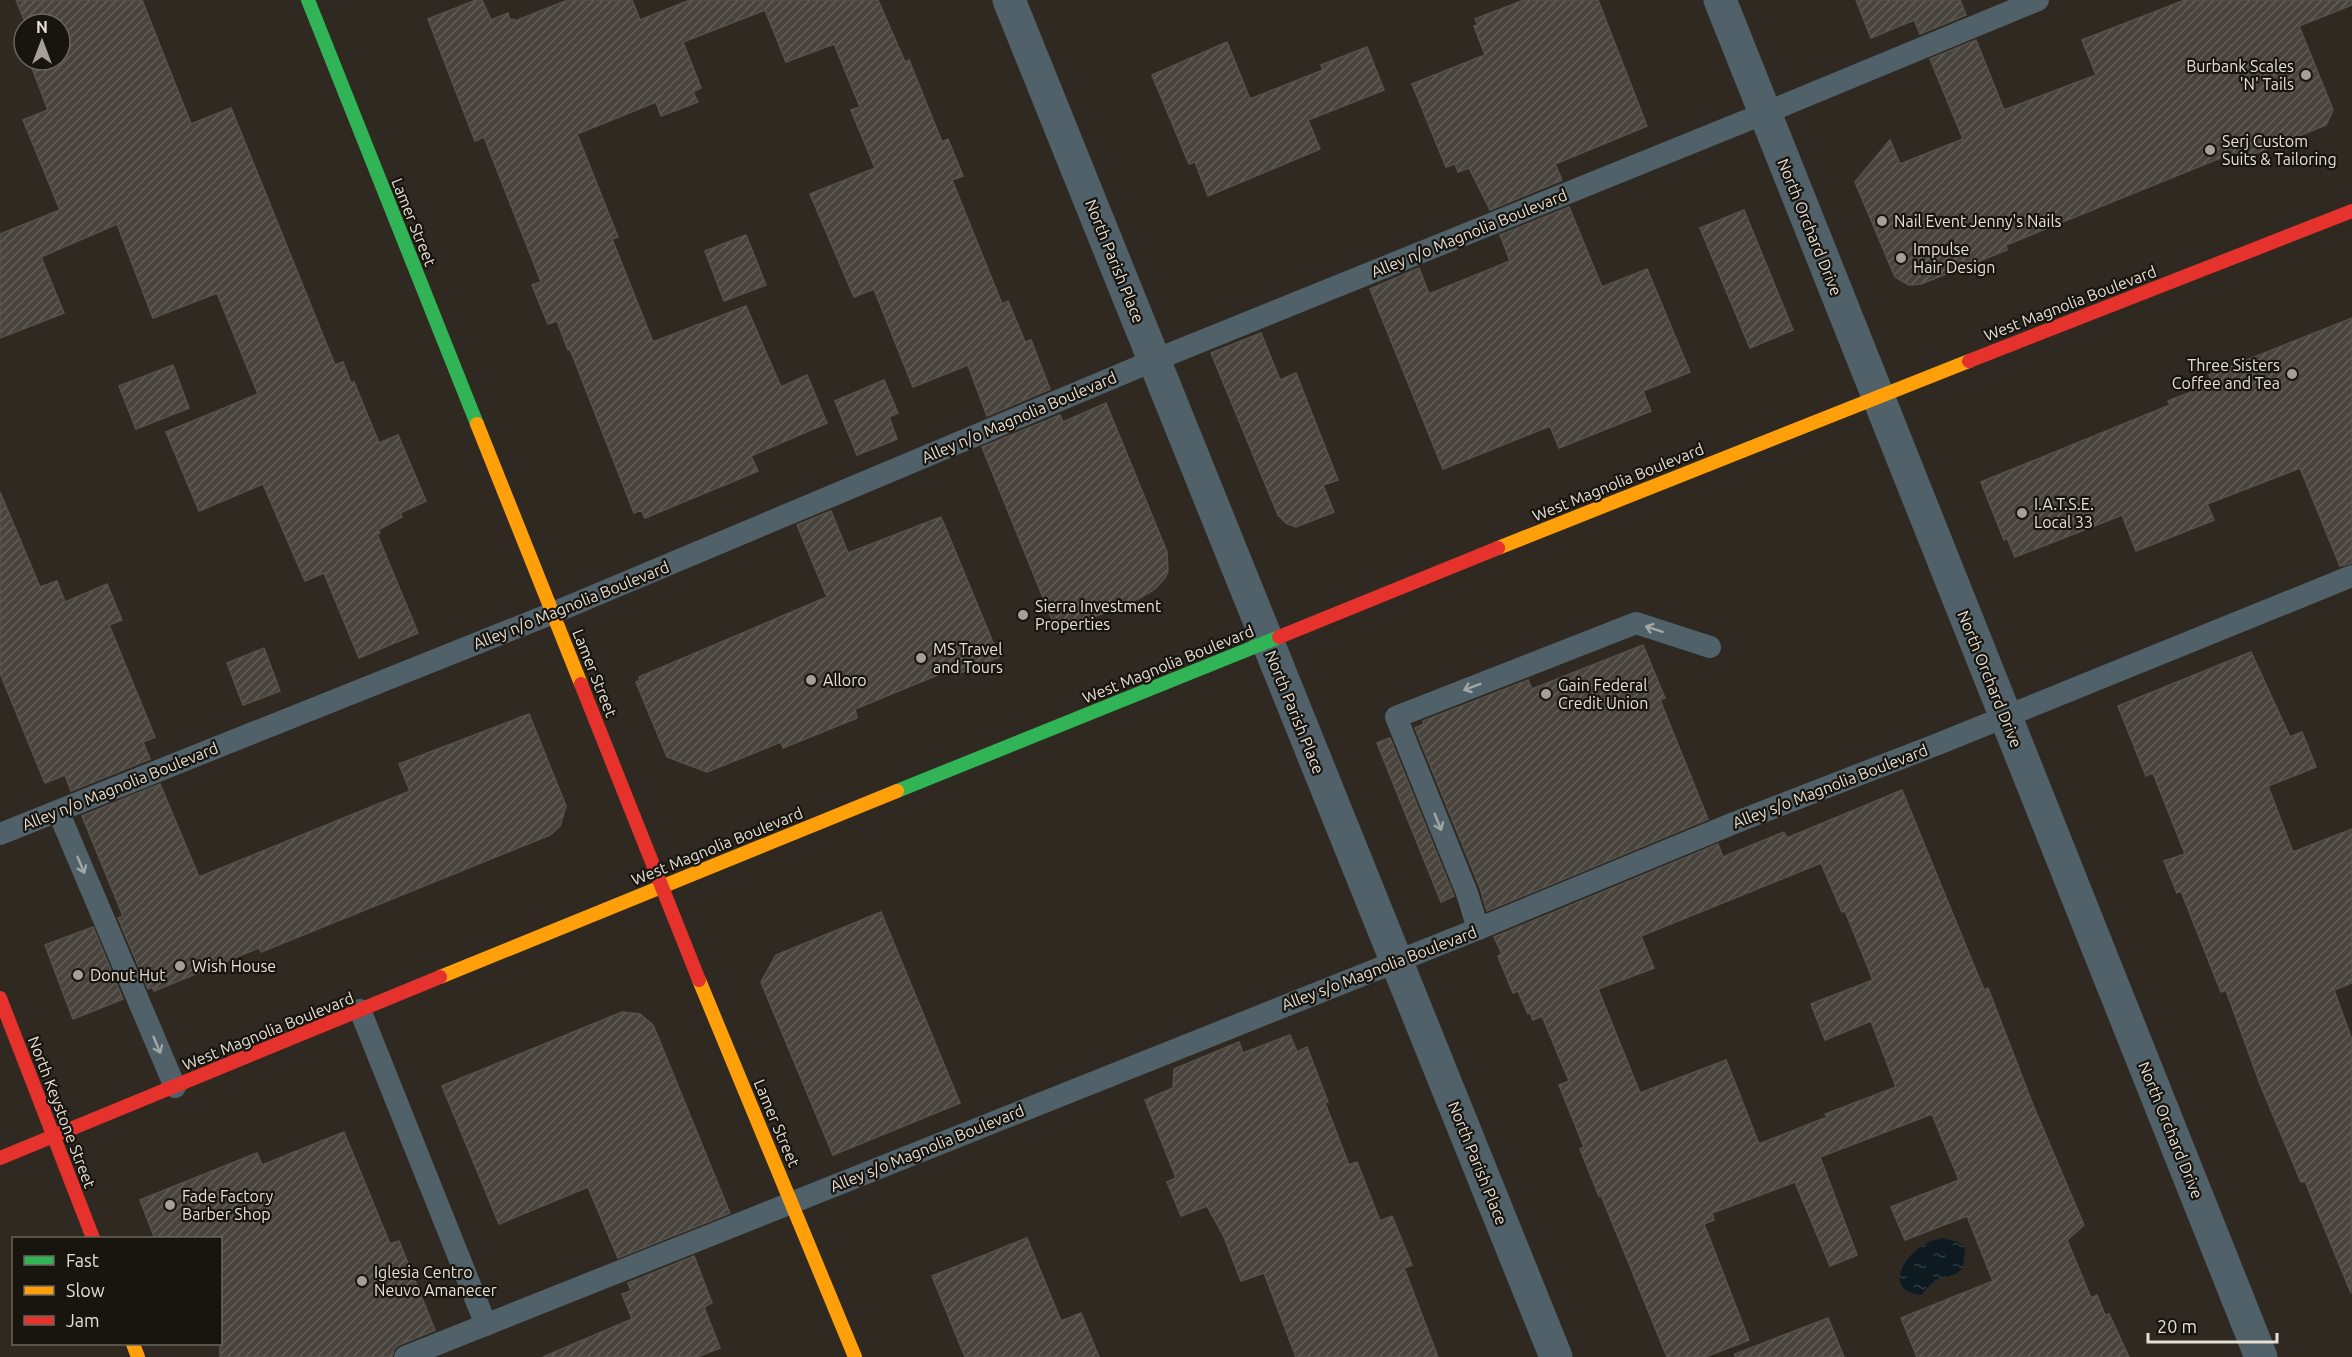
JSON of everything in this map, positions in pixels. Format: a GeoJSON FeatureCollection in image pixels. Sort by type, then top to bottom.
{"type":"FeatureCollection","features":[{"type":"Feature","properties":{"kind":"main road","name":"Lamer Street"},"geometry":{"type":"LineString","coordinates":[[308,0],[660,887],[855,1357]]}},
{"type":"Feature","properties":{"kind":"main road","name":"West Magnolia Boulevard"},"geometry":{"type":"LineString","coordinates":[[0,1158],[660,887],[1877,396],[2352,211]]}},
{"type":"Feature","properties":{"kind":"main road","name":"North Keystone Street"},"geometry":{"type":"LineString","coordinates":[[0,998],[92,1237]]}},
{"type":"Feature","properties":{"kind":"street","name":"North Parish Place"},"geometry":{"type":"LineString","coordinates":[[1009,0],[1556,1357]]}},
{"type":"Feature","properties":{"kind":"street","name":"North Orchard Drive"},"geometry":{"type":"LineString","coordinates":[[1720,0],[2261,1357]]}},
{"type":"Feature","properties":{"kind":"lane","name":"Alley n/o Magnolia Boulevard"},"geometry":{"type":"LineString","coordinates":[[0,834],[553,613],[1155,360],[2038,0]]}},
{"type":"Feature","properties":{"kind":"lane","name":"Alley s/o Magnolia Boulevard"},"geometry":{"type":"LineString","coordinates":[[405,1357],[1478,929],[1723,827],[1938,744],[2352,576]]}},
{"type":"Feature","properties":{"kind":"lane"},"geometry":{"type":"LineString","coordinates":[[1478,929],[1467,893],[1396,717],[1636,623],[1710,647]]}},
{"type":"Feature","properties":{"kind":"lane"},"geometry":{"type":"LineString","coordinates":[[58,811],[175,1087]]}},
{"type":"Feature","properties":{"kind":"lane"},"geometry":{"type":"LineString","coordinates":[[360,1010],[486,1324]]}},
{"type":"Feature","properties":{"kind":"water"},"geometry":{"type":"Polygon","coordinates":[[[1942,1238],[1958,1242],[1965,1248],[1963,1268],[1956,1274],[1935,1280],[1921,1295],[1910,1292],[1903,1287],[1900,1281],[1900,1273],[1904,1265],[1916,1250],[1928,1242],[1942,1238]]]}},
{"type":"Feature","properties":{"kind":"building"},"geometry":{"type":"Polygon","coordinates":[[[16,0],[142,0],[191,124],[231,108],[335,365],[343,362],[351,383],[354,382],[379,443],[398,435],[426,501],[400,513],[402,517],[378,530],[380,533],[377,534],[418,633],[359,658],[324,573],[305,581],[263,484],[199,511],[166,432],[258,394],[217,293],[153,318],[117,224],[41,257],[64,313],[0,338],[0,234],[60,210],[23,120],[48,110],[34,72],[72,72],[72,12],[21,12],[16,0]]]}},
{"type":"Feature","properties":{"kind":"building"},"geometry":{"type":"Polygon","coordinates":[[[476,0],[482,0],[491,20],[508,13],[510,20],[515,21],[568,0],[632,0],[640,20],[690,0],[878,0],[905,62],[909,60],[942,142],[948,139],[963,176],[952,180],[1002,304],[1008,301],[1025,342],[1031,340],[1050,389],[987,416],[968,365],[913,387],[874,289],[854,297],[810,194],[875,168],[851,110],[860,107],[834,44],[786,62],[765,10],[683,42],[701,88],[693,92],[698,102],[661,116],[656,102],[577,134],[618,237],[612,239],[653,342],[746,306],[781,387],[807,375],[827,423],[751,456],[758,471],[645,518],[641,510],[634,513],[570,349],[568,350],[557,321],[548,324],[532,285],[541,282],[540,279],[484,137],[475,141],[428,19],[476,0]]]}},
{"type":"Feature","properties":{"kind":"building"},"geometry":{"type":"Polygon","coordinates":[[[1524,0],[1598,0],[1647,126],[1555,164],[1562,180],[1490,210],[1469,168],[1458,172],[1455,164],[1446,167],[1412,84],[1485,55],[1474,26],[1478,25],[1475,19],[1524,0]]]}},
{"type":"Feature","properties":{"kind":"building"},"geometry":{"type":"Polygon","coordinates":[[[1856,0],[1960,0],[1966,15],[1920,34],[1914,20],[1871,38],[1856,0]]]}},
{"type":"Feature","properties":{"kind":"building"},"geometry":{"type":"Polygon","coordinates":[[[2185,0],[2352,0],[2352,5],[2299,26],[2333,110],[2326,125],[2239,160],[2235,152],[2006,245],[2007,250],[1921,284],[1909,285],[1895,277],[1855,182],[1890,140],[1900,164],[1963,139],[1930,59],[1976,40],[2004,110],[2096,75],[2082,40],[2185,0]]]}},
{"type":"Feature","properties":{"kind":"building"},"geometry":{"type":"Polygon","coordinates":[[[1227,42],[1250,99],[1323,70],[1321,65],[1367,47],[1384,90],[1308,120],[1320,149],[1208,196],[1195,162],[1189,164],[1152,75],[1227,42]]]}},
{"type":"Feature","properties":{"kind":"building"},"geometry":{"type":"Polygon","coordinates":[[[1569,207],[1602,287],[1647,269],[1690,372],[1643,391],[1651,411],[1559,448],[1550,426],[1443,469],[1370,289],[1419,268],[1429,294],[1510,261],[1500,235],[1569,207]]]}},
{"type":"Feature","properties":{"kind":"building"},"geometry":{"type":"Polygon","coordinates":[[[1744,210],[1793,330],[1750,348],[1700,228],[1744,210]]]}},
{"type":"Feature","properties":{"kind":"building"},"geometry":{"type":"Polygon","coordinates":[[[746,235],[766,285],[724,301],[705,251],[746,235]]]}},
{"type":"Feature","properties":{"kind":"building"},"geometry":{"type":"Polygon","coordinates":[[[2352,318],[2352,563],[2340,566],[2300,468],[2207,504],[2214,520],[2136,551],[2122,515],[2015,557],[2007,538],[2004,540],[1981,482],[2170,405],[2168,401],[2212,384],[2209,375],[2352,318]]]}},
{"type":"Feature","properties":{"kind":"building"},"geometry":{"type":"Polygon","coordinates":[[[1261,333],[1280,380],[1296,373],[1338,480],[1323,485],[1334,512],[1296,527],[1286,523],[1278,515],[1211,353],[1261,333]]]}},
{"type":"Feature","properties":{"kind":"building"},"geometry":{"type":"Polygon","coordinates":[[[173,365],[189,408],[136,429],[119,386],[173,365]]]}},
{"type":"Feature","properties":{"kind":"building"},"geometry":{"type":"Polygon","coordinates":[[[884,380],[898,413],[889,417],[897,439],[857,455],[835,401],[884,380]]]}},
{"type":"Feature","properties":{"kind":"building"},"geometry":{"type":"Polygon","coordinates":[[[1106,403],[1167,552],[1168,571],[1155,589],[1140,598],[1057,632],[982,447],[1060,415],[1063,422],[1106,403]]]}},
{"type":"Feature","properties":{"kind":"building"},"geometry":{"type":"Polygon","coordinates":[[[0,492],[40,587],[57,581],[65,602],[107,584],[122,620],[109,625],[155,737],[143,742],[150,759],[71,791],[65,775],[45,783],[0,673],[0,492]]]}},
{"type":"Feature","properties":{"kind":"building"},"geometry":{"type":"Polygon","coordinates":[[[831,511],[848,553],[941,517],[999,657],[955,675],[952,669],[855,709],[857,718],[783,748],[781,742],[707,772],[667,757],[636,682],[640,680],[639,677],[827,597],[797,525],[831,511]]]}},
{"type":"Feature","properties":{"kind":"building"},"geometry":{"type":"Polygon","coordinates":[[[1643,645],[1665,698],[1660,700],[1708,819],[1487,911],[1480,888],[1415,728],[1424,724],[1423,721],[1528,680],[1532,689],[1643,645]]]}},
{"type":"Feature","properties":{"kind":"building"},"geometry":{"type":"Polygon","coordinates":[[[264,648],[280,691],[243,705],[227,663],[264,648]]]}},
{"type":"Feature","properties":{"kind":"building"},"geometry":{"type":"Polygon","coordinates":[[[2251,652],[2290,737],[2302,732],[2316,767],[2268,786],[2293,852],[2352,829],[2352,983],[2334,990],[2352,1040],[2351,1293],[2305,1181],[2301,1182],[2260,1084],[2226,990],[2221,992],[2181,891],[2177,893],[2164,861],[2185,854],[2153,773],[2146,776],[2118,706],[2251,652]]]}},
{"type":"Feature","properties":{"kind":"building"},"geometry":{"type":"Polygon","coordinates":[[[529,714],[566,806],[560,826],[550,835],[261,952],[259,948],[154,991],[152,987],[148,989],[118,918],[123,916],[82,816],[160,784],[199,877],[410,791],[399,764],[529,714]]]}},
{"type":"Feature","properties":{"kind":"building"},"geometry":{"type":"Polygon","coordinates":[[[1390,738],[1454,896],[1441,902],[1377,743],[1390,738]]]}},
{"type":"Feature","properties":{"kind":"building"},"geometry":{"type":"Polygon","coordinates":[[[1902,790],[1984,990],[1988,988],[2033,1105],[2084,1225],[2067,1240],[2091,1298],[2097,1295],[2105,1315],[2109,1314],[2129,1357],[1917,1357],[1901,1318],[1993,1281],[1967,1216],[1905,1240],[1891,1207],[1959,1180],[1932,1114],[1820,1157],[1857,1255],[1830,1266],[1795,1182],[1712,1213],[1714,1220],[1704,1224],[1749,1340],[1705,1357],[1667,1357],[1580,1149],[1584,1147],[1559,1085],[1569,1081],[1542,1016],[1533,1020],[1518,991],[1513,993],[1498,956],[1502,954],[1494,937],[1718,844],[1723,857],[1784,832],[1787,838],[1902,790]],[[1821,863],[1641,936],[1654,968],[1598,989],[1640,1093],[1726,1060],[1759,1144],[1827,1117],[1825,1114],[1896,1087],[1871,1021],[1825,1040],[1811,1004],[1873,980],[1845,911],[1842,912],[1821,863]]]}},
{"type":"Feature","properties":{"kind":"building"},"geometry":{"type":"Polygon","coordinates":[[[881,912],[960,1103],[833,1155],[761,982],[776,955],[881,912]]]}},
{"type":"Feature","properties":{"kind":"building","name":"Donut Hut"},"geometry":{"type":"Polygon","coordinates":[[[93,927],[123,999],[73,1019],[45,945],[93,927]]]}},
{"type":"Feature","properties":{"kind":"building"},"geometry":{"type":"Polygon","coordinates":[[[622,1012],[640,1014],[653,1025],[730,1213],[618,1258],[588,1187],[499,1224],[442,1086],[622,1012]]]}},
{"type":"Feature","properties":{"kind":"building"},"geometry":{"type":"Polygon","coordinates":[[[1290,1035],[1297,1052],[1307,1047],[1328,1102],[1325,1103],[1349,1165],[1357,1162],[1380,1221],[1392,1216],[1412,1265],[1404,1268],[1438,1357],[1296,1357],[1264,1273],[1241,1281],[1224,1237],[1207,1206],[1181,1216],[1167,1182],[1176,1178],[1145,1100],[1173,1088],[1174,1069],[1239,1042],[1243,1053],[1290,1035]]]}},
{"type":"Feature","properties":{"kind":"building"},"geometry":{"type":"Polygon","coordinates":[[[344,1132],[390,1244],[399,1241],[435,1330],[399,1345],[394,1349],[392,1357],[220,1357],[222,1237],[154,1237],[140,1200],[257,1153],[262,1165],[344,1132]]]}},
{"type":"Feature","properties":{"kind":"building"},"geometry":{"type":"Polygon","coordinates":[[[1027,1238],[1061,1321],[1081,1313],[1099,1357],[965,1357],[932,1276],[1027,1238]]]}},
{"type":"Feature","properties":{"kind":"building"},"geometry":{"type":"Polygon","coordinates":[[[694,1256],[712,1303],[704,1307],[720,1348],[697,1357],[543,1357],[632,1319],[622,1294],[631,1291],[628,1283],[694,1256]]]}},
{"type":"Feature","properties":{"kind":"building"},"geometry":{"type":"Polygon","coordinates":[[[1828,1318],[1844,1357],[1735,1357],[1735,1354],[1828,1318]]]}},
{"type":"Feature","properties":{"kind":"traffic: fast"},"geometry":{"type":"LineString","coordinates":[[308,0],[477,424]]}},
{"type":"Feature","properties":{"kind":"traffic: fast"},"geometry":{"type":"LineString","coordinates":[[897,791],[1279,637]]}},
{"type":"Feature","properties":{"kind":"traffic: slow"},"geometry":{"type":"LineString","coordinates":[[1498,548],[1969,361]]}},
{"type":"Feature","properties":{"kind":"traffic: slow"},"geometry":{"type":"LineString","coordinates":[[477,424],[581,684]]}},
{"type":"Feature","properties":{"kind":"traffic: slow"},"geometry":{"type":"LineString","coordinates":[[440,977],[897,791]]}},
{"type":"Feature","properties":{"kind":"traffic: slow"},"geometry":{"type":"LineString","coordinates":[[699,980],[855,1357]]}},
{"type":"Feature","properties":{"kind":"traffic: slow"},"geometry":{"type":"LineString","coordinates":[[133,1345],[138,1357]]}},
{"type":"Feature","properties":{"kind":"traffic: jam"},"geometry":{"type":"LineString","coordinates":[[1969,361],[2352,211]]}},
{"type":"Feature","properties":{"kind":"traffic: jam"},"geometry":{"type":"LineString","coordinates":[[1279,637],[1498,548]]}},
{"type":"Feature","properties":{"kind":"traffic: jam"},"geometry":{"type":"LineString","coordinates":[[581,684],[699,980]]}},
{"type":"Feature","properties":{"kind":"traffic: jam"},"geometry":{"type":"LineString","coordinates":[[0,1158],[440,977]]}},
{"type":"Feature","properties":{"kind":"traffic: jam"},"geometry":{"type":"LineString","coordinates":[[0,998],[93,1237]]}},
{"type":"Feature","properties":{"kind":"place","name":"Burbank Scales 'N' Tails"},"geometry":{"type":"Point","coordinates":[2306,75]}},
{"type":"Feature","properties":{"kind":"place","name":"Serj Custom Suits & Tailoring"},"geometry":{"type":"Point","coordinates":[2210,150]}},
{"type":"Feature","properties":{"kind":"place","name":"Nail Event Jenny's Nails"},"geometry":{"type":"Point","coordinates":[1882,221]}},
{"type":"Feature","properties":{"kind":"place","name":"Impulse Hair Design"},"geometry":{"type":"Point","coordinates":[1901,258]}},
{"type":"Feature","properties":{"kind":"place","name":"Three Sisters Coffee and Tea"},"geometry":{"type":"Point","coordinates":[2292,374]}},
{"type":"Feature","properties":{"kind":"place","name":"I.A.T.S.E. Local 33"},"geometry":{"type":"Point","coordinates":[2022,513]}},
{"type":"Feature","properties":{"kind":"place","name":"Sierra Investment Properties"},"geometry":{"type":"Point","coordinates":[1023,615]}},
{"type":"Feature","properties":{"kind":"place","name":"MS Travel and Tours"},"geometry":{"type":"Point","coordinates":[921,658]}},
{"type":"Feature","properties":{"kind":"place","name":"Alloro"},"geometry":{"type":"Point","coordinates":[811,680]}},
{"type":"Feature","properties":{"kind":"place","name":"Gain Federal Credit Union"},"geometry":{"type":"Point","coordinates":[1546,694]}},
{"type":"Feature","properties":{"kind":"place","name":"Wish House"},"geometry":{"type":"Point","coordinates":[180,966]}},
{"type":"Feature","properties":{"kind":"place","name":"Donut Hut"},"geometry":{"type":"Point","coordinates":[78,975]}},
{"type":"Feature","properties":{"kind":"place","name":"Fade Factory Barber Shop"},"geometry":{"type":"Point","coordinates":[170,1205]}},
{"type":"Feature","properties":{"kind":"place","name":"Iglesia Centro Neuvo Amanecer"},"geometry":{"type":"Point","coordinates":[362,1281]}}]}
